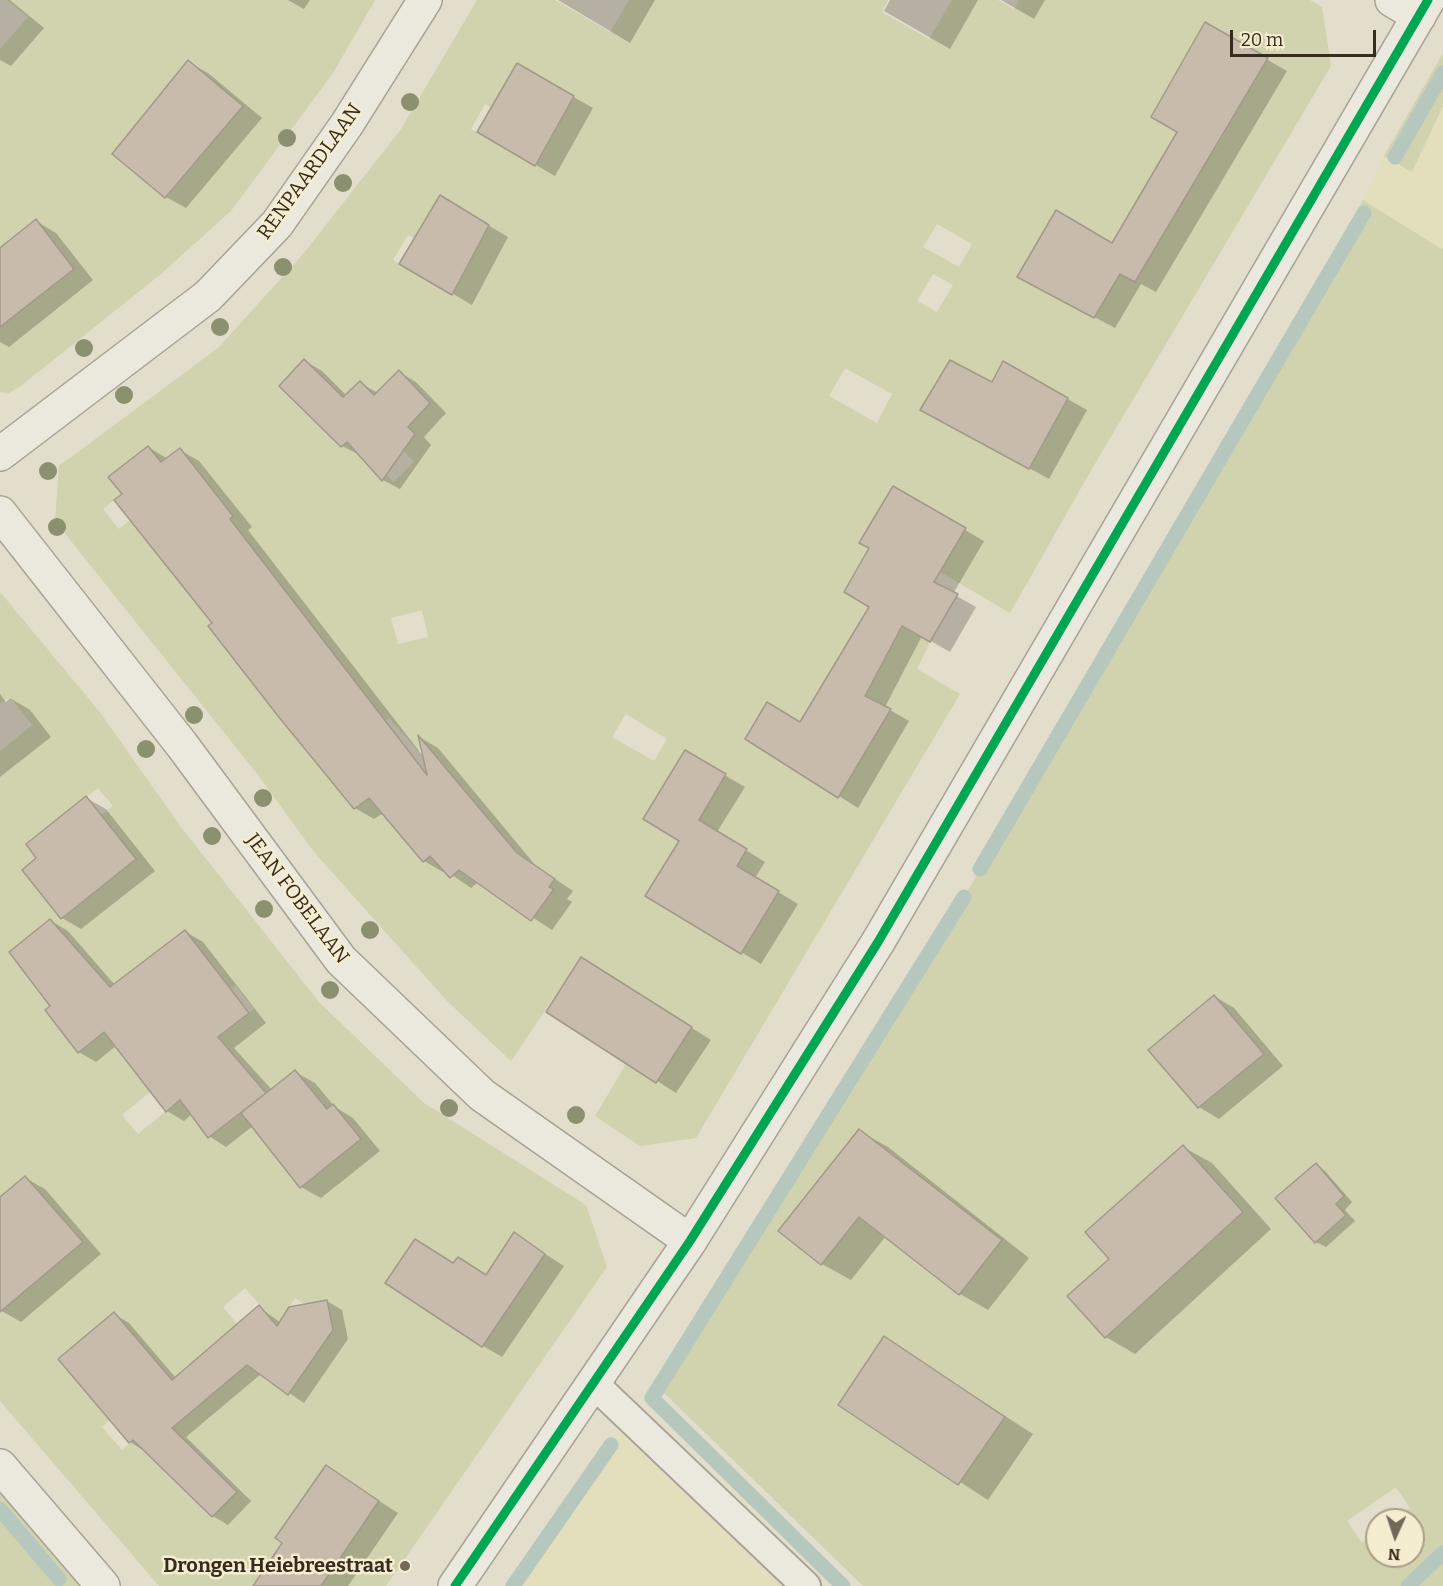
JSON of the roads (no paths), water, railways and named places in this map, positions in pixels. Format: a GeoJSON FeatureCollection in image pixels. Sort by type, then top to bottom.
{"type":"FeatureCollection","features":[{"type":"Feature","properties":{"kind":"street","name":"RENPAARDLAAN"},"geometry":{"type":"LineString","coordinates":[[0,454],[208,296],[277,224],[347,124],[425,0]]}},
{"type":"Feature","properties":{"kind":"street"},"geometry":{"type":"LineString","coordinates":[[455,1586],[690,1241],[878,942],[1413,5]]}},
{"type":"Feature","properties":{"kind":"street","name":"JEAN FOBELAAN"},"geometry":{"type":"LineString","coordinates":[[0,513],[182,746],[341,960],[482,1095],[690,1241]]}},
{"type":"Feature","properties":{"kind":"street"},"geometry":{"type":"LineString","coordinates":[[0,1466],[103,1586]]}},
{"type":"Feature","properties":{"kind":"lane"},"geometry":{"type":"LineString","coordinates":[[593,1383],[806,1586]]}},
{"type":"Feature","properties":{"kind":"waterway"},"geometry":{"type":"LineString","coordinates":[[1395,157],[1443,73]]}},
{"type":"Feature","properties":{"kind":"waterway"},"geometry":{"type":"LineString","coordinates":[[980,869],[1364,213]]}},
{"type":"Feature","properties":{"kind":"waterway"},"geometry":{"type":"LineString","coordinates":[[843,1586],[652,1398],[964,897]]}},
{"type":"Feature","properties":{"kind":"waterway"},"geometry":{"type":"LineString","coordinates":[[513,1586],[611,1445]]}},
{"type":"Feature","properties":{"kind":"waterway"},"geometry":{"type":"LineString","coordinates":[[0,1509],[59,1579]]}},
{"type":"Feature","properties":{"kind":"waterway"},"geometry":{"type":"LineString","coordinates":[[1408,1586],[1443,1553]]}},
{"type":"Feature","properties":{"kind":"place","name":"Drongen Heiebreestraat"},"geometry":{"type":"Point","coordinates":[405,1566]}}]}
